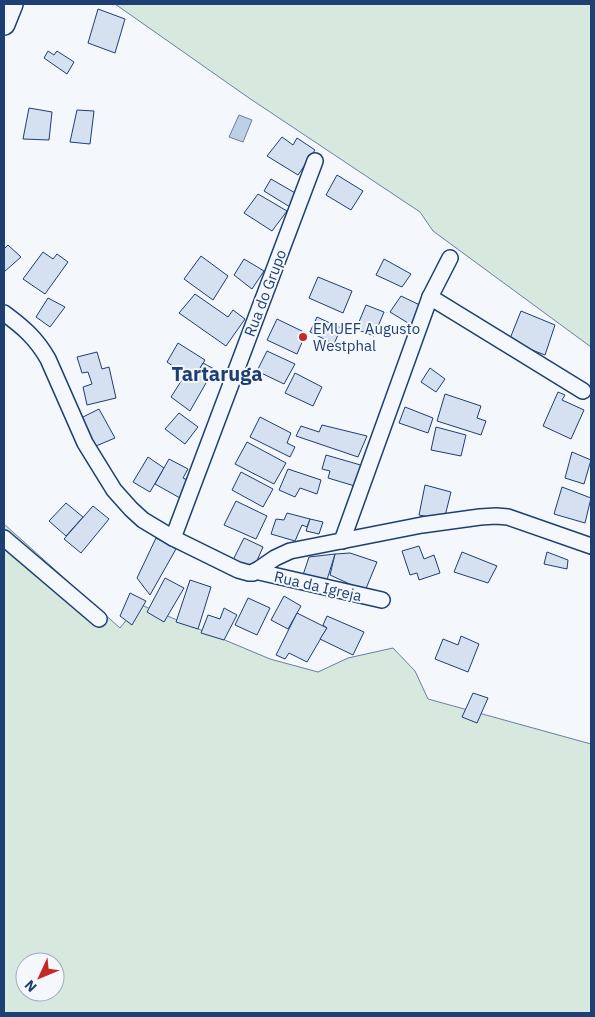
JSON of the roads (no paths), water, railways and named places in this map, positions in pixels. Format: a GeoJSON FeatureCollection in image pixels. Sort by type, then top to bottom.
{"type":"FeatureCollection","features":[{"type":"Feature","properties":{"kind":"street"},"geometry":{"type":"LineString","coordinates":[[4,24],[12,4]]}},
{"type":"Feature","properties":{"kind":"street","name":"Rua do Grupo"},"geometry":{"type":"LineString","coordinates":[[173,538],[315,161]]}},
{"type":"Feature","properties":{"kind":"street"},"geometry":{"type":"LineString","coordinates":[[342,541],[430,297],[450,258]]}},
{"type":"Feature","properties":{"kind":"street"},"geometry":{"type":"LineString","coordinates":[[430,297],[583,391]]}},
{"type":"Feature","properties":{"kind":"street"},"geometry":{"type":"LineString","coordinates":[[4,313],[24,328],[40,346],[48,359],[85,444],[114,490],[130,508],[143,520],[173,538],[238,570],[249,573],[255,571],[290,551],[422,525],[480,516],[508,517],[591,546]]}},
{"type":"Feature","properties":{"kind":"street"},"geometry":{"type":"LineString","coordinates":[[4,538],[99,619]]}},
{"type":"Feature","properties":{"kind":"street","name":"Rua da Igreja"},"geometry":{"type":"LineString","coordinates":[[255,571],[382,600]]}},
{"type":"Feature","properties":{"kind":"water"},"geometry":{"type":"Polygon","coordinates":[[[239,115],[252,120],[243,142],[229,137],[239,115]]]}},
{"type":"Feature","properties":{"kind":"place","name":"EMUEF Augusto Westphal"},"geometry":{"type":"Point","coordinates":[303,337]}},
{"type":"Feature","properties":{"kind":"district","name":"Tartaruga"},"geometry":{"type":"Point","coordinates":[217,373]}}]}
